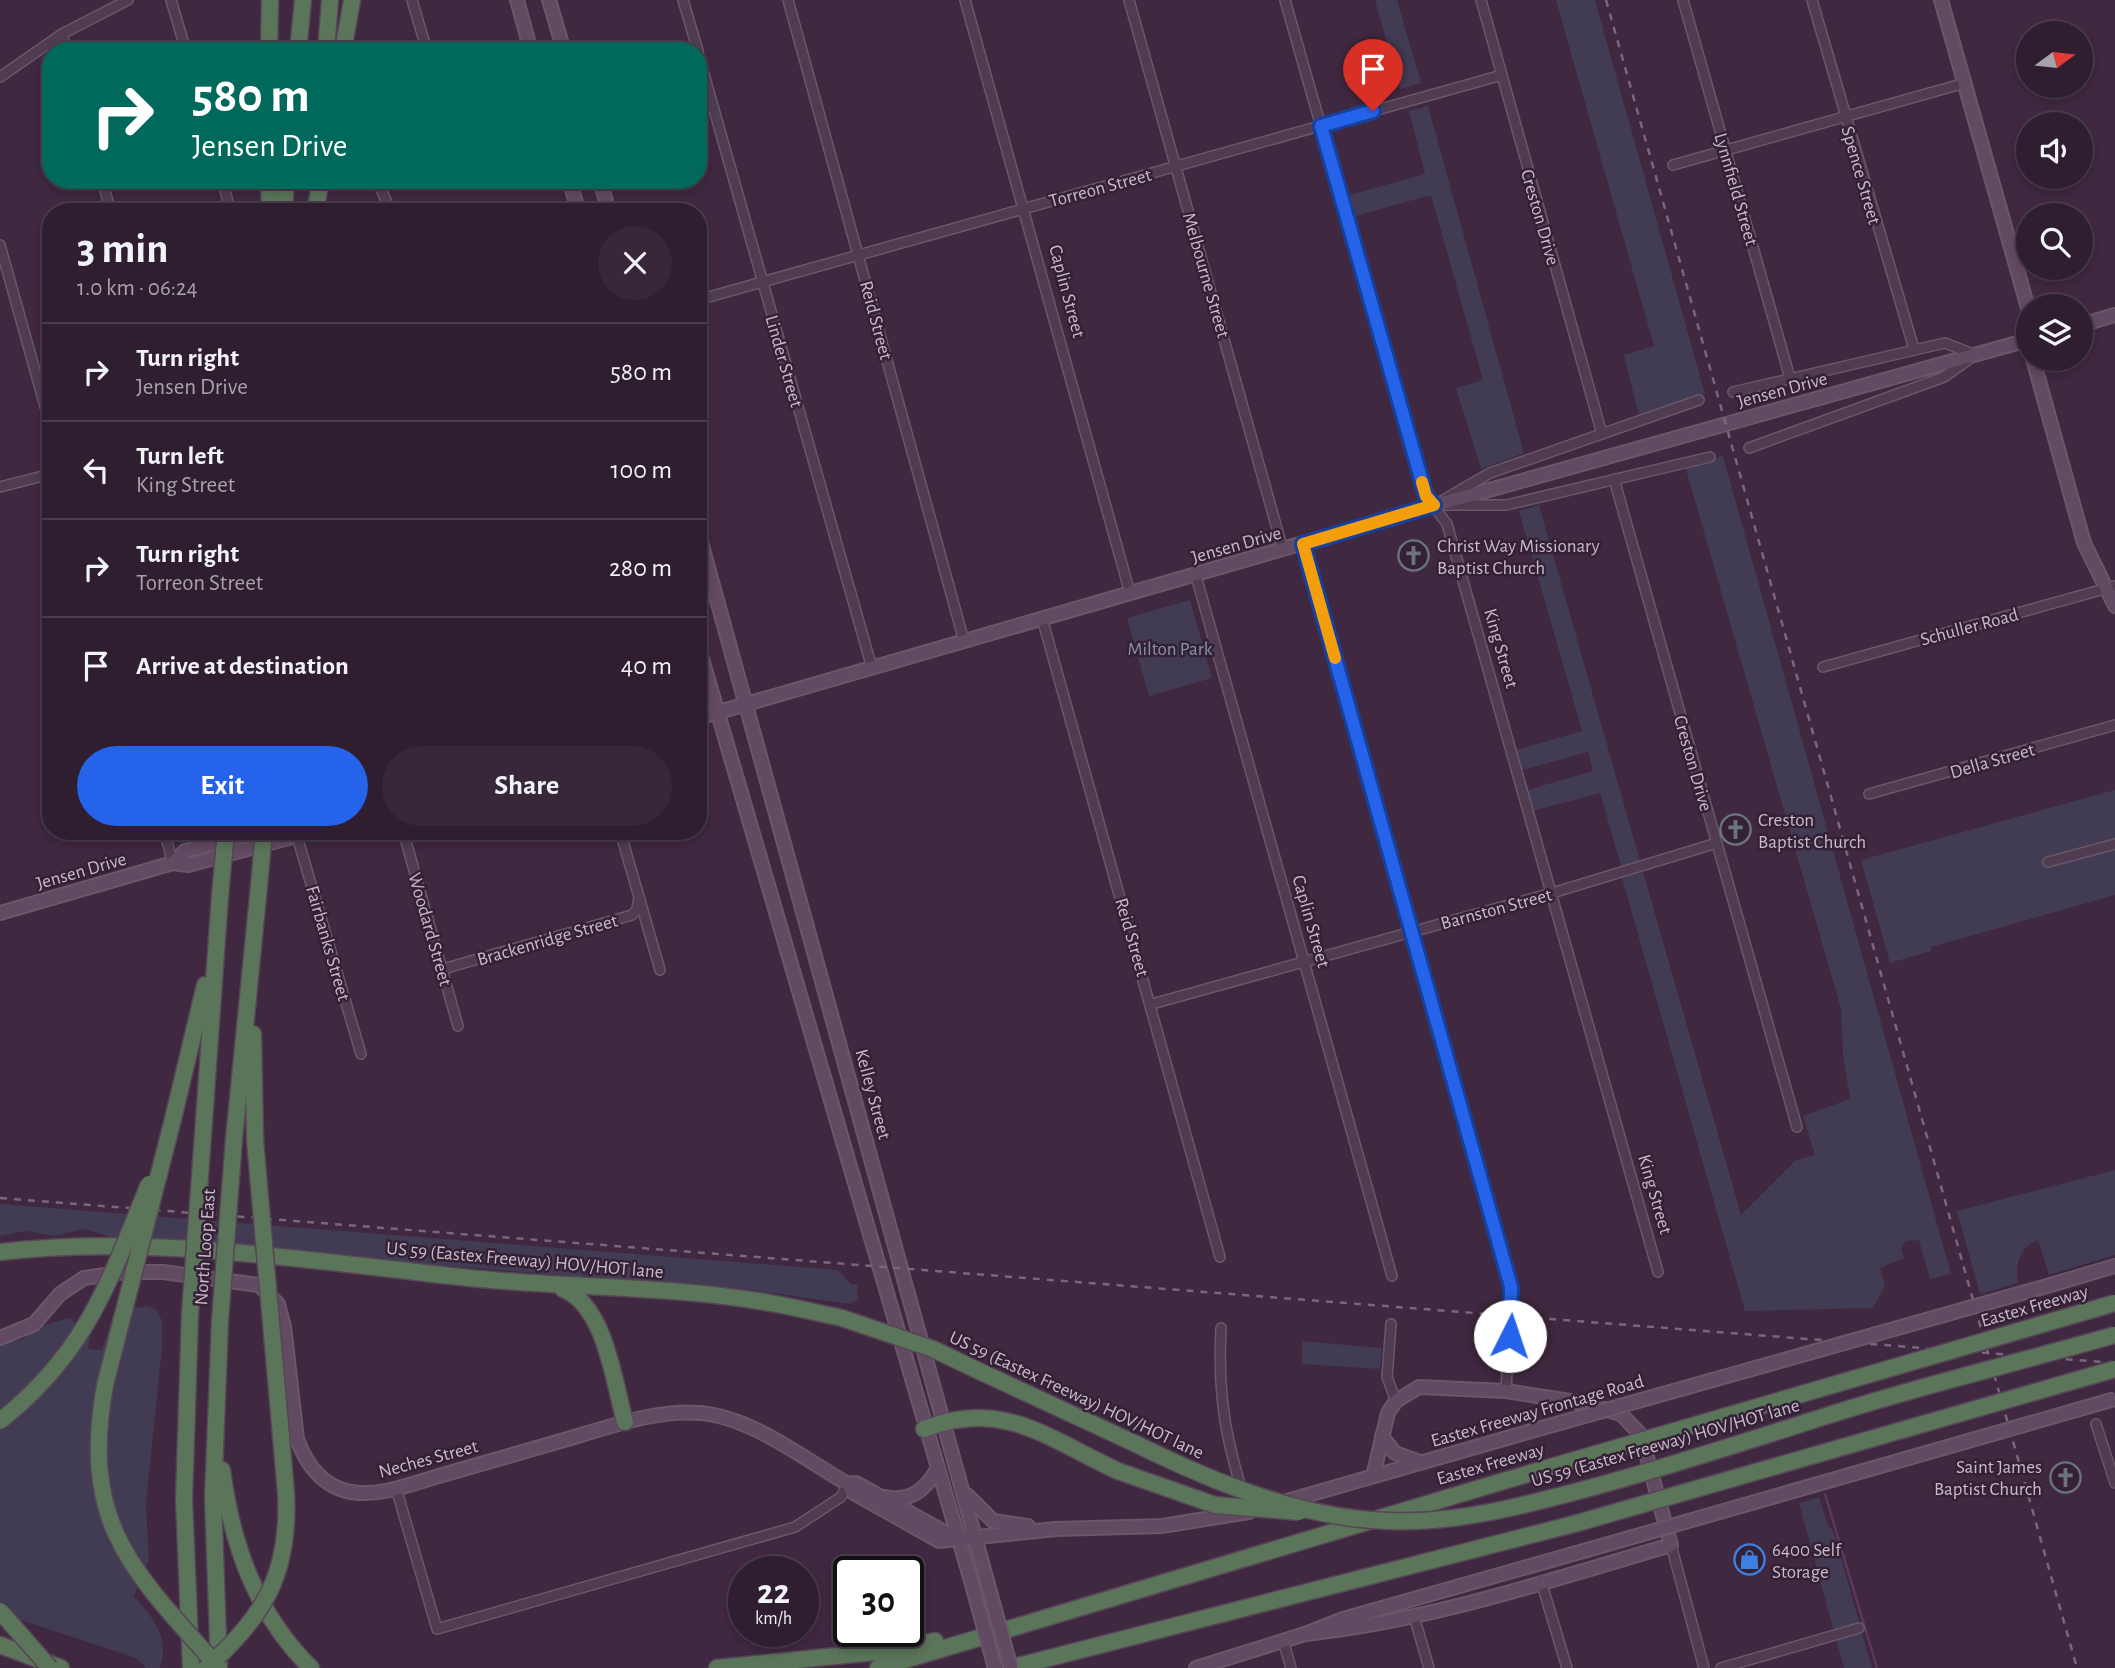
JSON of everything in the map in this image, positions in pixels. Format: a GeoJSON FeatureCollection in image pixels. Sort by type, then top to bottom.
{"type":"FeatureCollection","features":[{"type":"Feature","properties":{"kind":"highway"},"geometry":{"type":"LineString","coordinates":[[269,42],[270,0]]}},
{"type":"Feature","properties":{"kind":"highway"},"geometry":{"type":"LineString","coordinates":[[299,42],[303,0]]}},
{"type":"Feature","properties":{"kind":"highway"},"geometry":{"type":"LineString","coordinates":[[327,42],[330,0]]}},
{"type":"Feature","properties":{"kind":"highway"},"geometry":{"type":"LineString","coordinates":[[345,42],[352,0]]}},
{"type":"Feature","properties":{"kind":"highway","name":"North Loop East"},"geometry":{"type":"LineString","coordinates":[[191,1668],[184,1499],[190,1314],[225,840]]}},
{"type":"Feature","properties":{"kind":"highway","name":"North Loop East"},"geometry":{"type":"LineString","coordinates":[[219,1668],[213,1498],[216,1384],[234,1139],[262,840]]}},
{"type":"Feature","properties":{"kind":"highway"},"geometry":{"type":"LineString","coordinates":[[206,1668],[245,1630],[264,1604],[281,1567],[287,1531],[286,1493],[254,1140],[253,1031],[258,890]]}},
{"type":"Feature","properties":{"kind":"highway"},"geometry":{"type":"LineString","coordinates":[[218,921],[173,1119],[105,1385],[98,1430],[97,1469],[104,1505],[129,1559],[158,1598],[219,1668]]}},
{"type":"Feature","properties":{"kind":"highway"},"geometry":{"type":"LineString","coordinates":[[0,1421],[54,1371],[82,1334],[115,1267],[173,1119]]}},
{"type":"Feature","properties":{"kind":"highway","name":"US 59 (Eastex Freeway) HOV/HOT lane"},"geometry":{"type":"LineString","coordinates":[[0,1252],[92,1247],[161,1248],[554,1285],[741,1299],[842,1318],[933,1349],[1196,1473],[1319,1512],[1387,1521],[1447,1518],[1534,1503],[1664,1468],[1841,1411],[2115,1335]]}},
{"type":"Feature","properties":{"kind":"highway"},"geometry":{"type":"LineString","coordinates":[[554,1285],[582,1299],[591,1311],[602,1338],[625,1422]]}},
{"type":"Feature","properties":{"kind":"highway","name":"Eastex Freeway"},"geometry":{"type":"LineString","coordinates":[[878,1668],[1555,1466],[2115,1303]]}},
{"type":"Feature","properties":{"kind":"highway"},"geometry":{"type":"LineString","coordinates":[[1011,1668],[1574,1524],[2115,1369]]}},
{"type":"Feature","properties":{"kind":"highway"},"geometry":{"type":"LineString","coordinates":[[216,1384],[223,1479],[238,1550],[265,1611],[284,1639],[311,1668]]}},
{"type":"Feature","properties":{"kind":"highway"},"geometry":{"type":"LineString","coordinates":[[924,1429],[944,1421],[976,1416],[1016,1422],[1118,1471],[1215,1505],[1267,1512],[1319,1512]]}},
{"type":"Feature","properties":{"kind":"highway"},"geometry":{"type":"LineString","coordinates":[[0,1611],[50,1668]]}},
{"type":"Feature","properties":{"kind":"highway"},"geometry":{"type":"LineString","coordinates":[[717,1668],[895,1650],[1030,1622]]}},
{"type":"Feature","properties":{"kind":"highway"},"geometry":{"type":"LineString","coordinates":[[0,1645],[61,1668]]}},
{"type":"Feature","properties":{"kind":"main road"},"geometry":{"type":"LineString","coordinates":[[517,0],[529,42]]}},
{"type":"Feature","properties":{"kind":"main road"},"geometry":{"type":"LineString","coordinates":[[549,0],[561,42]]}},
{"type":"Feature","properties":{"kind":"main road"},"geometry":{"type":"LineString","coordinates":[[1941,0],[2024,294]]}},
{"type":"Feature","properties":{"kind":"main road"},"geometry":{"type":"LineString","coordinates":[[2093,321],[2115,315]]}},
{"type":"Feature","properties":{"kind":"main road","name":"Jensen Drive"},"geometry":{"type":"LineString","coordinates":[[707,715],[1434,505],[2016,343]]}},
{"type":"Feature","properties":{"kind":"main road"},"geometry":{"type":"LineString","coordinates":[[2036,371],[2084,543],[2110,588],[2115,606]]}},
{"type":"Feature","properties":{"kind":"main road","name":"Kelley Street"},"geometry":{"type":"LineString","coordinates":[[707,563],[1011,1668]]}},
{"type":"Feature","properties":{"kind":"main road"},"geometry":{"type":"LineString","coordinates":[[707,675],[995,1668]]}},
{"type":"Feature","properties":{"kind":"main road","name":"Jensen Drive"},"geometry":{"type":"LineString","coordinates":[[173,863],[185,851],[228,840]]}},
{"type":"Feature","properties":{"kind":"main road","name":"Jensen Drive"},"geometry":{"type":"LineString","coordinates":[[0,913],[173,863],[188,865],[276,840]]}},
{"type":"Feature","properties":{"kind":"main road","name":"Eastex Freeway Frontage Road"},"geometry":{"type":"LineString","coordinates":[[960,1540],[1056,1529],[1162,1526],[1249,1512],[2115,1266]]}},
{"type":"Feature","properties":{"kind":"main road","name":"Neches Street"},"geometry":{"type":"LineString","coordinates":[[0,1338],[34,1324],[60,1294],[84,1278],[125,1272],[163,1272],[259,1285],[278,1304],[289,1352],[297,1439],[310,1467],[332,1485],[350,1492],[396,1489],[625,1422],[676,1412],[703,1413],[730,1420],[848,1484],[852,1492],[939,1541],[960,1540]]}},
{"type":"Feature","properties":{"kind":"main road"},"geometry":{"type":"LineString","coordinates":[[1305,1634],[1345,1630],[1415,1616],[1671,1545],[1641,1435],[1621,1414],[1583,1404],[1506,1391],[1419,1387],[1396,1401],[1382,1426],[1373,1476]]}},
{"type":"Feature","properties":{"kind":"main road"},"geometry":{"type":"LineString","coordinates":[[1196,1668],[1305,1634],[1343,1619],[2115,1399]]}},
{"type":"Feature","properties":{"kind":"main road"},"geometry":{"type":"LineString","coordinates":[[1382,1436],[1395,1453],[1421,1462]]}},
{"type":"Feature","properties":{"kind":"main road"},"geometry":{"type":"LineString","coordinates":[[881,1496],[903,1499],[913,1495],[928,1484],[937,1470]]}},
{"type":"Feature","properties":{"kind":"main road","name":"Neches Street"},"geometry":{"type":"LineString","coordinates":[[848,1484],[856,1483],[960,1540]]}},
{"type":"Feature","properties":{"kind":"main road"},"geometry":{"type":"LineString","coordinates":[[963,1490],[993,1521],[1056,1529]]}},
{"type":"Feature","properties":{"kind":"street"},"geometry":{"type":"LineString","coordinates":[[50,42],[128,0]]}},
{"type":"Feature","properties":{"kind":"street"},"geometry":{"type":"LineString","coordinates":[[171,0],[183,42]]}},
{"type":"Feature","properties":{"kind":"street"},"geometry":{"type":"LineString","coordinates":[[412,0],[424,42]]}},
{"type":"Feature","properties":{"kind":"street","name":"Linder Street"},"geometry":{"type":"LineString","coordinates":[[683,0],[695,42]]}},
{"type":"Feature","properties":{"kind":"street","name":"Reid Street"},"geometry":{"type":"LineString","coordinates":[[788,0],[964,641]]}},
{"type":"Feature","properties":{"kind":"street","name":"Caplin Street"},"geometry":{"type":"LineString","coordinates":[[965,0],[1130,593]]}},
{"type":"Feature","properties":{"kind":"street","name":"Melbourne Street"},"geometry":{"type":"LineString","coordinates":[[1129,0],[1283,550]]}},
{"type":"Feature","properties":{"kind":"street","name":"King Street"},"geometry":{"type":"LineString","coordinates":[[1285,0],[1426,496],[1447,524],[1658,1272]]}},
{"type":"Feature","properties":{"kind":"street","name":"Creston Drive"},"geometry":{"type":"LineString","coordinates":[[1481,0],[1602,434]]}},
{"type":"Feature","properties":{"kind":"street","name":"Lynnfield Street"},"geometry":{"type":"LineString","coordinates":[[1683,0],[1790,378]]}},
{"type":"Feature","properties":{"kind":"street","name":"Spence Street"},"geometry":{"type":"LineString","coordinates":[[1812,0],[1914,349]]}},
{"type":"Feature","properties":{"kind":"street"},"geometry":{"type":"LineString","coordinates":[[62,34],[64,42]]}},
{"type":"Feature","properties":{"kind":"street"},"geometry":{"type":"LineString","coordinates":[[0,77],[42,48]]}},
{"type":"Feature","properties":{"kind":"street","name":"Torreon Street"},"geometry":{"type":"LineString","coordinates":[[707,298],[1502,75]]}},
{"type":"Feature","properties":{"kind":"street"},"geometry":{"type":"LineString","coordinates":[[1673,165],[1965,83]]}},
{"type":"Feature","properties":{"kind":"street","name":"Linder Street"},"geometry":{"type":"LineString","coordinates":[[707,84],[872,668]]}},
{"type":"Feature","properties":{"kind":"street"},"geometry":{"type":"LineString","coordinates":[[0,245],[42,396]]}},
{"type":"Feature","properties":{"kind":"street"},"geometry":{"type":"LineString","coordinates":[[1733,392],[1945,343],[1975,355]]}},
{"type":"Feature","properties":{"kind":"street"},"geometry":{"type":"LineString","coordinates":[[1749,447],[1944,377],[1975,355]]}},
{"type":"Feature","properties":{"kind":"street"},"geometry":{"type":"LineString","coordinates":[[1434,505],[1490,473],[1699,400]]}},
{"type":"Feature","properties":{"kind":"street"},"geometry":{"type":"LineString","coordinates":[[1434,505],[1506,505],[1710,457]]}},
{"type":"Feature","properties":{"kind":"street"},"geometry":{"type":"LineString","coordinates":[[0,487],[42,476]]}},
{"type":"Feature","properties":{"kind":"street","name":"Creston Drive"},"geometry":{"type":"LineString","coordinates":[[1614,479],[1797,1127]]}},
{"type":"Feature","properties":{"kind":"street"},"geometry":{"type":"LineString","coordinates":[[1303,544],[1511,1287],[1506,1391]]}},
{"type":"Feature","properties":{"kind":"street","name":"Caplin Street"},"geometry":{"type":"LineString","coordinates":[[1196,576],[1392,1276]]}},
{"type":"Feature","properties":{"kind":"street","name":"Schuller Road"},"geometry":{"type":"LineString","coordinates":[[1823,667],[2110,588]]}},
{"type":"Feature","properties":{"kind":"street","name":"Reid Street"},"geometry":{"type":"LineString","coordinates":[[1042,618],[1152,1004],[1220,1257]]}},
{"type":"Feature","properties":{"kind":"street","name":"Della Street"},"geometry":{"type":"LineString","coordinates":[[1869,794],[2115,725]]}},
{"type":"Feature","properties":{"kind":"street"},"geometry":{"type":"LineString","coordinates":[[167,840],[173,863]]}},
{"type":"Feature","properties":{"kind":"street","name":"Fairbanks Street"},"geometry":{"type":"LineString","coordinates":[[299,840],[361,1054]]}},
{"type":"Feature","properties":{"kind":"street","name":"Woodard Street"},"geometry":{"type":"LineString","coordinates":[[406,840],[458,1026]]}},
{"type":"Feature","properties":{"kind":"street"},"geometry":{"type":"LineString","coordinates":[[623,840],[660,970]]}},
{"type":"Feature","properties":{"kind":"street","name":"Barnston Street"},"geometry":{"type":"LineString","coordinates":[[1152,1004],[1552,893],[1717,843]]}},
{"type":"Feature","properties":{"kind":"street"},"geometry":{"type":"LineString","coordinates":[[2048,862],[2115,844]]}},
{"type":"Feature","properties":{"kind":"street","name":"Brackenridge Street"},"geometry":{"type":"LineString","coordinates":[[443,969],[632,915],[637,909],[639,897]]}},
{"type":"Feature","properties":{"kind":"street"},"geometry":{"type":"LineString","coordinates":[[1391,1324],[1387,1377],[1396,1401]]}},
{"type":"Feature","properties":{"kind":"street"},"geometry":{"type":"LineString","coordinates":[[1221,1328],[1218,1376],[1221,1409],[1249,1512]]}},
{"type":"Feature","properties":{"kind":"street"},"geometry":{"type":"LineString","coordinates":[[2096,1424],[2113,1464],[2115,1483]]}},
{"type":"Feature","properties":{"kind":"street"},"geometry":{"type":"LineString","coordinates":[[396,1489],[437,1629],[795,1527],[841,1497],[848,1484]]}},
{"type":"Feature","properties":{"kind":"street"},"geometry":{"type":"LineString","coordinates":[[1671,1545],[1704,1668]]}},
{"type":"Feature","properties":{"kind":"street"},"geometry":{"type":"LineString","coordinates":[[1541,1581],[1567,1668]]}},
{"type":"Feature","properties":{"kind":"street"},"geometry":{"type":"LineString","coordinates":[[1415,1616],[1429,1668]]}},
{"type":"Feature","properties":{"kind":"street"},"geometry":{"type":"LineString","coordinates":[[1721,1668],[1859,1628]]}},
{"type":"Feature","properties":{"kind":"street"},"geometry":{"type":"LineString","coordinates":[[1283,1640],[1291,1668]]}},
{"type":"Feature","properties":{"kind":"green space"},"geometry":{"type":"Polygon","coordinates":[[[1375,0],[1397,0],[1421,83],[1400,89],[1375,0]]]}},
{"type":"Feature","properties":{"kind":"green space"},"geometry":{"type":"Polygon","coordinates":[[[1556,0],[1595,0],[1705,394],[1639,415],[1624,355],[1654,346],[1556,0]]]}},
{"type":"Feature","properties":{"kind":"green space"},"geometry":{"type":"Polygon","coordinates":[[[1428,106],[1524,453],[1481,469],[1456,388],[1483,380],[1431,195],[1352,217],[1346,196],[1425,174],[1409,111],[1428,106]]]}},
{"type":"Feature","properties":{"kind":"green space"},"geometry":{"type":"Polygon","coordinates":[[[1723,456],[1951,1274],[1930,1279],[1919,1240],[1906,1241],[1901,1248],[1904,1258],[1880,1268],[1885,1286],[1873,1308],[1745,1311],[1622,878],[1643,872],[1741,1215],[1796,1160],[1815,1155],[1803,1116],[1850,1099],[1843,1055],[1841,1009],[1685,466],[1723,456]]]}},
{"type":"Feature","properties":{"kind":"green space"},"geometry":{"type":"Polygon","coordinates":[[[1539,505],[1640,861],[1621,866],[1600,793],[1533,811],[1527,790],[1593,771],[1588,752],[1522,770],[1516,750],[1582,731],[1519,511],[1539,505]]]}},
{"type":"Feature","properties":{"kind":"green space","name":"Milton Park"},"geometry":{"type":"Polygon","coordinates":[[[1190,600],[1212,678],[1149,696],[1127,618],[1190,600]]]}},
{"type":"Feature","properties":{"kind":"green space"},"geometry":{"type":"Polygon","coordinates":[[[2115,790],[2115,895],[1931,947],[1931,951],[1890,963],[1861,860],[2115,790]]]}},
{"type":"Feature","properties":{"kind":"green space"},"geometry":{"type":"Polygon","coordinates":[[[2115,1170],[2115,1255],[2049,1275],[2038,1240],[2027,1247],[2020,1257],[2018,1283],[1980,1294],[1957,1211],[2115,1170]]]}},
{"type":"Feature","properties":{"kind":"green space"},"geometry":{"type":"Polygon","coordinates":[[[0,1204],[838,1270],[851,1284],[857,1284],[858,1300],[849,1304],[752,1290],[171,1244],[110,1237],[85,1229],[54,1236],[26,1231],[0,1236],[0,1204]]]}},
{"type":"Feature","properties":{"kind":"green space"},"geometry":{"type":"Polygon","coordinates":[[[147,1306],[157,1310],[162,1321],[162,1348],[146,1503],[149,1560],[134,1596],[158,1629],[163,1647],[160,1668],[146,1668],[136,1658],[24,1621],[0,1618],[0,1345],[22,1339],[40,1326],[70,1318],[90,1338],[88,1349],[102,1350],[114,1312],[147,1306]]]}},
{"type":"Feature","properties":{"kind":"green space"},"geometry":{"type":"Polygon","coordinates":[[[1302,1341],[1382,1348],[1380,1369],[1302,1364],[1302,1341]]]}},
{"type":"Feature","properties":{"kind":"green space"},"geometry":{"type":"Polygon","coordinates":[[[1819,1497],[1827,1523],[1834,1533],[1872,1668],[1844,1668],[1799,1503],[1819,1497]]]}},
{"type":"Feature","properties":{"kind":"waterway"},"geometry":{"type":"LineString","coordinates":[[1825,1494],[1877,1668]]}},
{"type":"Feature","properties":{"kind":"railway"},"geometry":{"type":"LineString","coordinates":[[1606,0],[2077,1668]]}},
{"type":"Feature","properties":{"kind":"railway"},"geometry":{"type":"LineString","coordinates":[[0,1198],[2115,1363]]}},
{"type":"Feature","properties":{"kind":"slow traffic"},"geometry":{"type":"LineString","coordinates":[[1335,658],[1303,544],[1434,505],[1426,496],[1422,482]]}},
{"type":"Feature","properties":{"kind":"place","name":"Christ Way Missionary Baptist Church"},"geometry":{"type":"Point","coordinates":[1414,556]}},
{"type":"Feature","properties":{"kind":"place","name":"Creston Baptist Church"},"geometry":{"type":"Point","coordinates":[1735,830]}},
{"type":"Feature","properties":{"kind":"place","name":"Saint James Baptist Church"},"geometry":{"type":"Point","coordinates":[2065,1477]}},
{"type":"Feature","properties":{"kind":"place","name":"6400 Self Storage"},"geometry":{"type":"Point","coordinates":[1749,1560]}},
{"type":"Feature","properties":{"kind":"route"},"geometry":{"type":"LineString","coordinates":[[1373,111],[1321,126],[1426,496],[1434,505],[1303,544],[1511,1287],[1513,1301],[1510,1336]]}}]}
